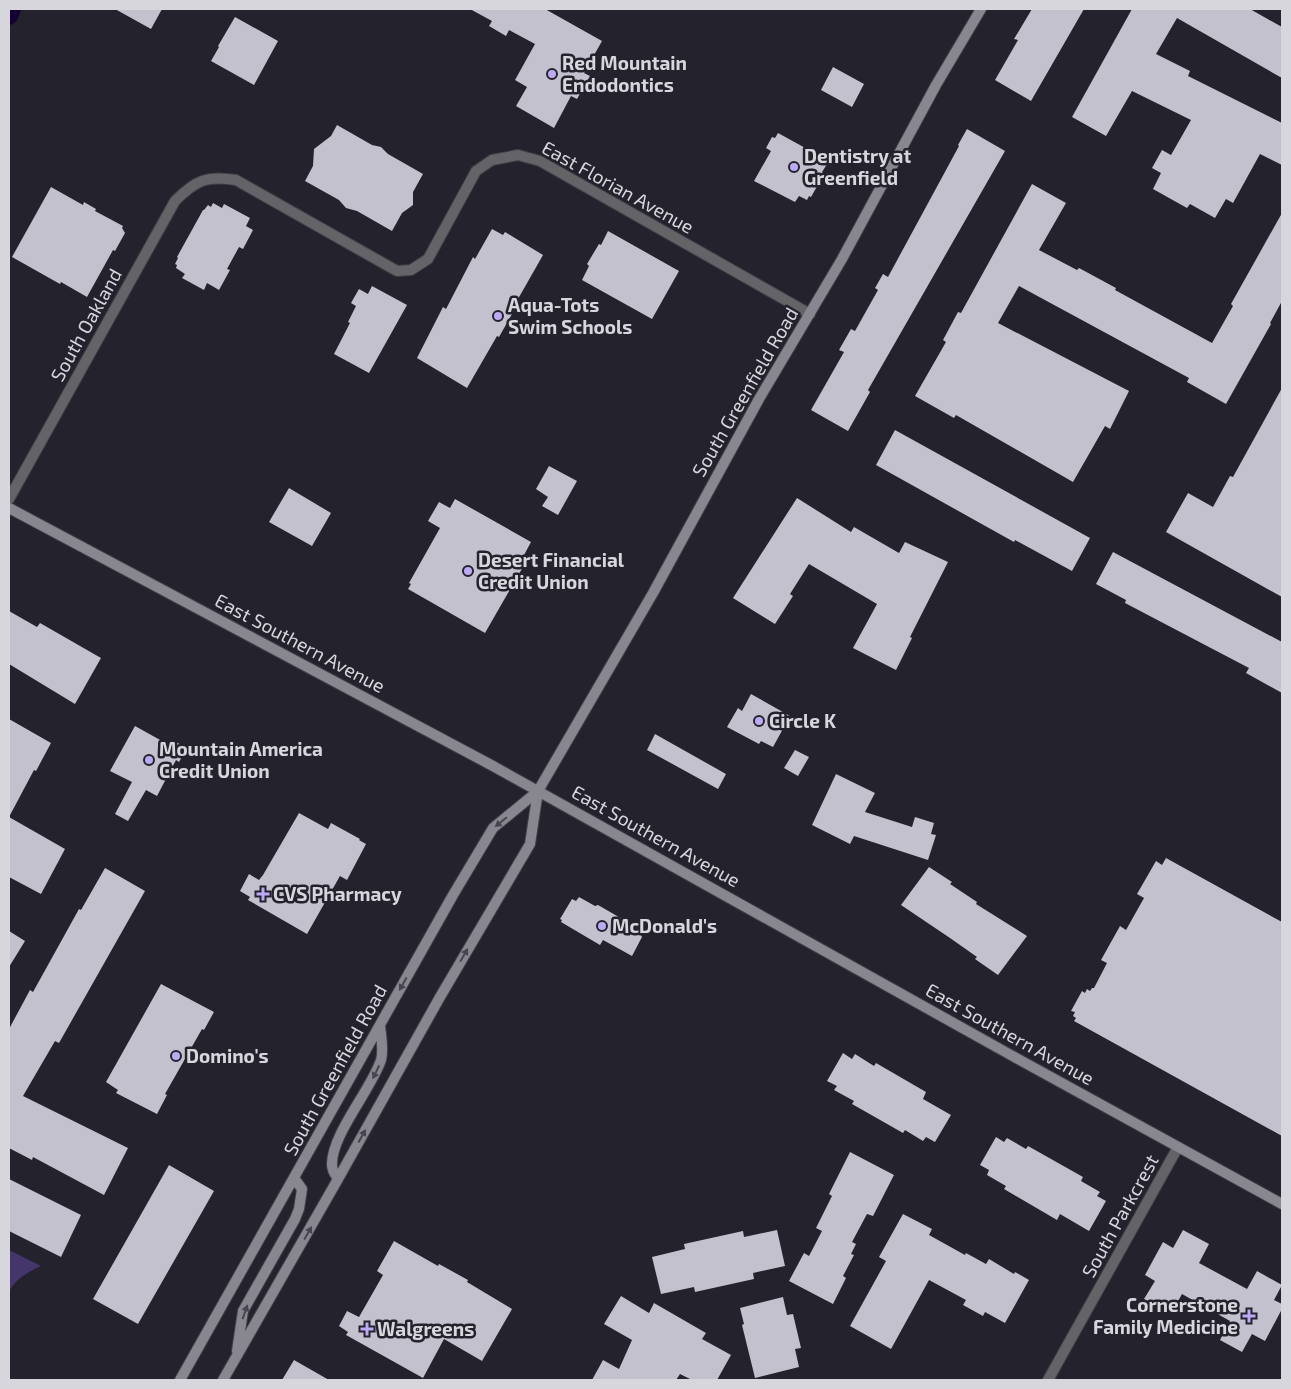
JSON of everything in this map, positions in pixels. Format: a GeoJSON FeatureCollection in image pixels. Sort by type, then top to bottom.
{"type":"FeatureCollection","features":[{"type":"Feature","properties":{"kind":"main road","name":"South Greenfield Road"},"geometry":{"type":"LineString","coordinates":[[180,1380],[380,1024],[493,828],[538,791],[896,163],[936,85],[981,9]]}},
{"type":"Feature","properties":{"kind":"main road","name":"East Southern Avenue"},"geometry":{"type":"LineString","coordinates":[[9,508],[485,761],[1282,1204]]}},
{"type":"Feature","properties":{"kind":"main road","name":"South Greenfield Road"},"geometry":{"type":"LineString","coordinates":[[223,1380],[440,997],[530,844],[538,791]]}},
{"type":"Feature","properties":{"kind":"main road"},"geometry":{"type":"LineString","coordinates":[[338,1179],[333,1172],[333,1155],[382,1057],[380,1024]]}},
{"type":"Feature","properties":{"kind":"main road"},"geometry":{"type":"LineString","coordinates":[[235,1360],[243,1311],[299,1208],[302,1189],[294,1178]]}},
{"type":"Feature","properties":{"kind":"street","name":"East Florian Avenue"},"geometry":{"type":"LineString","coordinates":[[206,179],[224,178],[236,180],[397,271],[411,270],[428,259],[476,171],[492,160],[518,155],[540,161],[810,314]]}},
{"type":"Feature","properties":{"kind":"street","name":"South Oakland"},"geometry":{"type":"LineString","coordinates":[[9,500],[175,201],[189,186],[206,179]]}},
{"type":"Feature","properties":{"kind":"street","name":"South Parkcrest"},"geometry":{"type":"LineString","coordinates":[[1048,1380],[1178,1147]]}},
{"type":"Feature","properties":{"kind":"shaded area"},"geometry":{"type":"Polygon","coordinates":[[[9,1250],[41,1266],[18,1280],[9,1292],[9,1250]]]}},
{"type":"Feature","properties":{"kind":"building"},"geometry":{"type":"Polygon","coordinates":[[[115,9],[162,9],[151,29],[115,9]]]}},
{"type":"Feature","properties":{"kind":"building","name":"Red Mountain Endodontics"},"geometry":{"type":"Polygon","coordinates":[[[470,9],[545,9],[602,41],[584,73],[590,76],[577,99],[571,96],[554,128],[516,106],[527,87],[515,80],[535,44],[509,30],[506,36],[489,26],[492,21],[470,9]]]}},
{"type":"Feature","properties":{"kind":"building"},"geometry":{"type":"Polygon","coordinates":[[[1032,9],[1084,9],[1031,101],[995,80],[1018,40],[1014,39],[1032,9]]]}},
{"type":"Feature","properties":{"kind":"building"},"geometry":{"type":"Polygon","coordinates":[[[1132,9],[1250,9],[1282,27],[1282,78],[1177,18],[1156,54],[1190,71],[1188,76],[1282,123],[1282,165],[1260,154],[1233,203],[1226,199],[1215,218],[1190,204],[1187,208],[1153,189],[1161,173],[1152,168],[1162,150],[1171,155],[1191,120],[1132,91],[1106,136],[1072,117],[1132,9]]]}},
{"type":"Feature","properties":{"kind":"building"},"geometry":{"type":"Polygon","coordinates":[[[235,17],[278,41],[254,85],[211,61],[235,17]]]}},
{"type":"Feature","properties":{"kind":"building"},"geometry":{"type":"Polygon","coordinates":[[[833,67],[864,84],[852,107],[821,90],[833,67]]]}},
{"type":"Feature","properties":{"kind":"building"},"geometry":{"type":"Polygon","coordinates":[[[337,125],[372,145],[381,147],[388,154],[423,174],[413,192],[413,205],[402,213],[392,231],[357,211],[346,208],[339,200],[305,181],[313,166],[314,149],[331,136],[337,125]]]}},
{"type":"Feature","properties":{"kind":"building"},"geometry":{"type":"Polygon","coordinates":[[[967,129],[1005,151],[868,390],[870,392],[848,431],[811,410],[844,352],[839,350],[851,329],[855,331],[878,290],[875,288],[883,274],[888,277],[967,129]]]}},
{"type":"Feature","properties":{"kind":"building","name":"Dentistry at Greenfield"},"geometry":{"type":"Polygon","coordinates":[[[778,133],[829,161],[822,172],[824,174],[811,197],[809,196],[807,200],[799,196],[795,202],[754,181],[771,151],[766,148],[772,137],[775,138],[778,133]]]}},
{"type":"Feature","properties":{"kind":"building"},"geometry":{"type":"Polygon","coordinates":[[[1032,184],[1066,203],[1039,250],[1077,270],[1079,268],[1212,343],[1233,306],[1231,304],[1282,213],[1282,301],[1226,404],[1187,382],[1189,378],[1019,286],[998,323],[1129,391],[1110,429],[1105,426],[1073,482],[956,415],[954,418],[915,396],[946,342],[943,340],[958,312],[961,313],[1032,184]]]}},
{"type":"Feature","properties":{"kind":"building"},"geometry":{"type":"Polygon","coordinates":[[[51,187],[83,205],[84,202],[96,209],[95,211],[123,226],[122,228],[125,233],[115,251],[113,250],[87,297],[12,257],[51,187]]]}},
{"type":"Feature","properties":{"kind":"building"},"geometry":{"type":"Polygon","coordinates":[[[213,203],[222,208],[224,204],[250,218],[246,226],[253,230],[243,249],[239,247],[227,269],[230,270],[219,290],[207,283],[204,290],[182,278],[185,274],[176,268],[177,265],[175,264],[203,210],[208,205],[211,207],[213,203]]]}},
{"type":"Feature","properties":{"kind":"building"},"geometry":{"type":"Polygon","coordinates":[[[492,229],[503,235],[505,232],[543,255],[499,337],[497,336],[467,388],[417,358],[443,307],[446,309],[473,257],[475,259],[492,229]]]}},
{"type":"Feature","properties":{"kind":"building"},"geometry":{"type":"Polygon","coordinates":[[[608,231],[679,271],[652,319],[582,280],[589,266],[587,264],[599,244],[601,245],[608,231]]]}},
{"type":"Feature","properties":{"kind":"building"},"geometry":{"type":"Polygon","coordinates":[[[372,286],[407,305],[369,373],[334,354],[350,323],[348,322],[356,306],[351,303],[359,289],[368,294],[372,286]]]}},
{"type":"Feature","properties":{"kind":"building"},"geometry":{"type":"Polygon","coordinates":[[[1282,388],[1282,597],[1166,532],[1188,493],[1213,507],[1230,476],[1233,477],[1282,388]]]}},
{"type":"Feature","properties":{"kind":"building"},"geometry":{"type":"Polygon","coordinates":[[[895,430],[1090,538],[1072,571],[1015,540],[1014,542],[876,465],[895,430]]]}},
{"type":"Feature","properties":{"kind":"building"},"geometry":{"type":"Polygon","coordinates":[[[549,466],[577,481],[558,515],[542,506],[548,497],[536,489],[549,466]]]}},
{"type":"Feature","properties":{"kind":"building"},"geometry":{"type":"Polygon","coordinates":[[[289,488],[331,513],[312,546],[269,522],[289,488]]]}},
{"type":"Feature","properties":{"kind":"building"},"geometry":{"type":"Polygon","coordinates":[[[797,498],[851,532],[854,527],[899,553],[905,542],[948,562],[910,637],[912,638],[896,670],[853,648],[877,604],[809,564],[790,594],[793,596],[775,624],[733,598],[797,498]]]}},
{"type":"Feature","properties":{"kind":"building","name":"Desert Financial Credit Union"},"geometry":{"type":"Polygon","coordinates":[[[455,499],[531,542],[523,557],[527,560],[485,633],[408,589],[411,584],[409,583],[440,528],[428,521],[439,502],[450,508],[455,499]]]}},
{"type":"Feature","properties":{"kind":"building"},"geometry":{"type":"Polygon","coordinates":[[[1113,552],[1282,642],[1282,693],[1246,673],[1249,668],[1125,603],[1126,600],[1096,584],[1113,552]]]}},
{"type":"Feature","properties":{"kind":"building"},"geometry":{"type":"Polygon","coordinates":[[[9,611],[37,627],[40,623],[101,658],[75,704],[9,664],[9,611]]]}},
{"type":"Feature","properties":{"kind":"building","name":"Circle K"},"geometry":{"type":"Polygon","coordinates":[[[751,694],[790,716],[773,747],[761,741],[759,744],[727,727],[738,708],[742,711],[751,694]]]}},
{"type":"Feature","properties":{"kind":"building"},"geometry":{"type":"Polygon","coordinates":[[[9,719],[51,743],[9,817],[9,719]]]}},
{"type":"Feature","properties":{"kind":"building","name":"Mountain America Credit Union"},"geometry":{"type":"Polygon","coordinates":[[[135,726],[171,746],[174,741],[187,748],[179,762],[176,760],[157,796],[146,790],[128,821],[115,814],[132,782],[110,771],[135,726]]]}},
{"type":"Feature","properties":{"kind":"building"},"geometry":{"type":"Polygon","coordinates":[[[655,734],[726,774],[718,789],[647,750],[655,734]]]}},
{"type":"Feature","properties":{"kind":"building"},"geometry":{"type":"Polygon","coordinates":[[[795,750],[809,757],[798,776],[784,768],[795,750]]]}},
{"type":"Feature","properties":{"kind":"building"},"geometry":{"type":"Polygon","coordinates":[[[836,774],[875,793],[865,812],[912,827],[915,817],[934,823],[931,834],[936,835],[928,860],[854,836],[850,844],[812,825],[836,774]]]}},
{"type":"Feature","properties":{"kind":"building","name":"CVS Pharmacy"},"geometry":{"type":"Polygon","coordinates":[[[299,813],[328,829],[331,823],[366,844],[347,880],[340,876],[307,934],[248,900],[250,897],[240,891],[249,874],[259,880],[263,875],[299,813]]]}},
{"type":"Feature","properties":{"kind":"building"},"geometry":{"type":"Polygon","coordinates":[[[9,817],[65,849],[41,894],[9,877],[9,817]]]}},
{"type":"Feature","properties":{"kind":"building"},"geometry":{"type":"Polygon","coordinates":[[[1166,858],[1282,922],[1282,1136],[1074,1021],[1076,1018],[1073,1016],[1075,1012],[1071,1011],[1082,991],[1085,993],[1087,989],[1090,991],[1094,988],[1107,963],[1101,960],[1120,926],[1126,930],[1144,898],[1137,894],[1156,861],[1162,865],[1166,858]]]}},
{"type":"Feature","properties":{"kind":"building"},"geometry":{"type":"Polygon","coordinates":[[[929,867],[952,882],[950,884],[977,902],[976,904],[1027,936],[998,975],[975,959],[977,957],[901,905],[929,867]]]}},
{"type":"Feature","properties":{"kind":"building"},"geometry":{"type":"Polygon","coordinates":[[[105,868],[145,891],[59,1043],[55,1041],[23,1096],[128,1148],[104,1195],[33,1157],[32,1160],[9,1148],[9,1029],[30,990],[33,992],[79,909],[81,910],[105,868]]]}},
{"type":"Feature","properties":{"kind":"building","name":"McDonald's"},"geometry":{"type":"Polygon","coordinates":[[[579,897],[595,906],[598,905],[631,924],[630,927],[640,933],[642,937],[632,956],[603,940],[600,945],[561,922],[562,920],[560,919],[572,899],[576,901],[579,897]]]}},
{"type":"Feature","properties":{"kind":"building"},"geometry":{"type":"Polygon","coordinates":[[[9,931],[25,941],[9,967],[9,931]]]}},
{"type":"Feature","properties":{"kind":"building"},"geometry":{"type":"Polygon","coordinates":[[[161,984],[214,1012],[204,1030],[202,1029],[165,1094],[167,1095],[157,1114],[116,1093],[118,1090],[106,1082],[161,984]]]}},
{"type":"Feature","properties":{"kind":"building"},"geometry":{"type":"Polygon","coordinates":[[[843,1053],[852,1059],[855,1054],[874,1066],[876,1063],[926,1092],[923,1099],[951,1115],[935,1142],[926,1137],[923,1141],[905,1130],[903,1133],[852,1104],[854,1101],[834,1090],[837,1086],[827,1081],[843,1053]]]}},
{"type":"Feature","properties":{"kind":"building"},"geometry":{"type":"Polygon","coordinates":[[[996,1137],[1004,1142],[1007,1138],[1026,1149],[1028,1146],[1083,1177],[1081,1181],[1100,1192],[1097,1196],[1106,1201],[1089,1231],[1060,1214],[1057,1220],[1004,1189],[1006,1186],[987,1175],[989,1170],[980,1165],[996,1137]]]}},
{"type":"Feature","properties":{"kind":"building"},"geometry":{"type":"Polygon","coordinates":[[[850,1152],[894,1175],[873,1216],[867,1214],[852,1242],[856,1244],[851,1254],[854,1255],[843,1276],[846,1278],[833,1304],[789,1281],[804,1253],[809,1256],[822,1231],[816,1228],[832,1196],[829,1194],[850,1152]]]}},
{"type":"Feature","properties":{"kind":"building"},"geometry":{"type":"Polygon","coordinates":[[[169,1165],[214,1191],[138,1324],[93,1299],[169,1165]]]}},
{"type":"Feature","properties":{"kind":"building"},"geometry":{"type":"Polygon","coordinates":[[[9,1179],[81,1215],[61,1257],[9,1231],[9,1179]]]}},
{"type":"Feature","properties":{"kind":"building"},"geometry":{"type":"Polygon","coordinates":[[[903,1214],[932,1229],[929,1235],[965,1255],[966,1253],[986,1264],[989,1259],[1014,1274],[1015,1272],[1029,1280],[1005,1323],[985,1312],[983,1316],[963,1305],[966,1300],[929,1280],[891,1349],[850,1326],[886,1261],[879,1257],[903,1214]]]}},
{"type":"Feature","properties":{"kind":"building"},"geometry":{"type":"Polygon","coordinates":[[[777,1230],[785,1266],[753,1273],[754,1279],[695,1292],[694,1287],[661,1294],[652,1257],[685,1249],[684,1244],[743,1231],[744,1237],[777,1230]]]}},
{"type":"Feature","properties":{"kind":"building"},"geometry":{"type":"Polygon","coordinates":[[[1183,1230],[1209,1244],[1199,1263],[1247,1289],[1257,1271],[1282,1285],[1274,1300],[1282,1304],[1282,1309],[1265,1341],[1252,1334],[1242,1352],[1220,1340],[1230,1321],[1182,1294],[1171,1314],[1144,1299],[1155,1281],[1145,1275],[1163,1242],[1173,1248],[1183,1230]]]}},
{"type":"Feature","properties":{"kind":"building","name":"Walgreens"},"geometry":{"type":"Polygon","coordinates":[[[394,1241],[438,1266],[439,1264],[468,1280],[467,1282],[512,1309],[482,1361],[444,1339],[423,1378],[346,1335],[348,1332],[339,1326],[347,1311],[359,1317],[383,1275],[377,1271],[394,1241]]]}},
{"type":"Feature","properties":{"kind":"building"},"geometry":{"type":"Polygon","coordinates":[[[621,1296],[649,1313],[654,1303],[706,1333],[702,1339],[731,1355],[717,1380],[692,1380],[680,1374],[676,1380],[592,1380],[603,1360],[619,1369],[632,1340],[604,1324],[621,1296]]]}},
{"type":"Feature","properties":{"kind":"building"},"geometry":{"type":"Polygon","coordinates":[[[783,1297],[787,1315],[793,1314],[801,1348],[795,1349],[799,1367],[755,1378],[742,1325],[744,1324],[740,1308],[783,1297]]]}},
{"type":"Feature","properties":{"kind":"building"},"geometry":{"type":"Polygon","coordinates":[[[294,1360],[329,1380],[282,1380],[294,1360]]]}},
{"type":"Feature","properties":{"kind":"waterway"},"geometry":{"type":"LineString","coordinates":[[9,16],[12,9]]}},
{"type":"Feature","properties":{"kind":"place","name":"Red Mountain Endodontics"},"geometry":{"type":"Point","coordinates":[552,74]}},
{"type":"Feature","properties":{"kind":"place","name":"Dentistry at Greenfield"},"geometry":{"type":"Point","coordinates":[794,167]}},
{"type":"Feature","properties":{"kind":"place","name":"Aqua-Tots Swim Schools"},"geometry":{"type":"Point","coordinates":[498,316]}},
{"type":"Feature","properties":{"kind":"place","name":"Desert Financial Credit Union"},"geometry":{"type":"Point","coordinates":[468,571]}},
{"type":"Feature","properties":{"kind":"place","name":"Circle K"},"geometry":{"type":"Point","coordinates":[759,721]}},
{"type":"Feature","properties":{"kind":"place","name":"Mountain America Credit Union"},"geometry":{"type":"Point","coordinates":[149,760]}},
{"type":"Feature","properties":{"kind":"place","name":"CVS Pharmacy"},"geometry":{"type":"Point","coordinates":[263,894]}},
{"type":"Feature","properties":{"kind":"place","name":"McDonald's"},"geometry":{"type":"Point","coordinates":[602,926]}},
{"type":"Feature","properties":{"kind":"place","name":"Domino's"},"geometry":{"type":"Point","coordinates":[176,1056]}},
{"type":"Feature","properties":{"kind":"place","name":"Cornerstone Family Medicine"},"geometry":{"type":"Point","coordinates":[1249,1316]}},
{"type":"Feature","properties":{"kind":"place","name":"Walgreens"},"geometry":{"type":"Point","coordinates":[367,1329]}}]}
